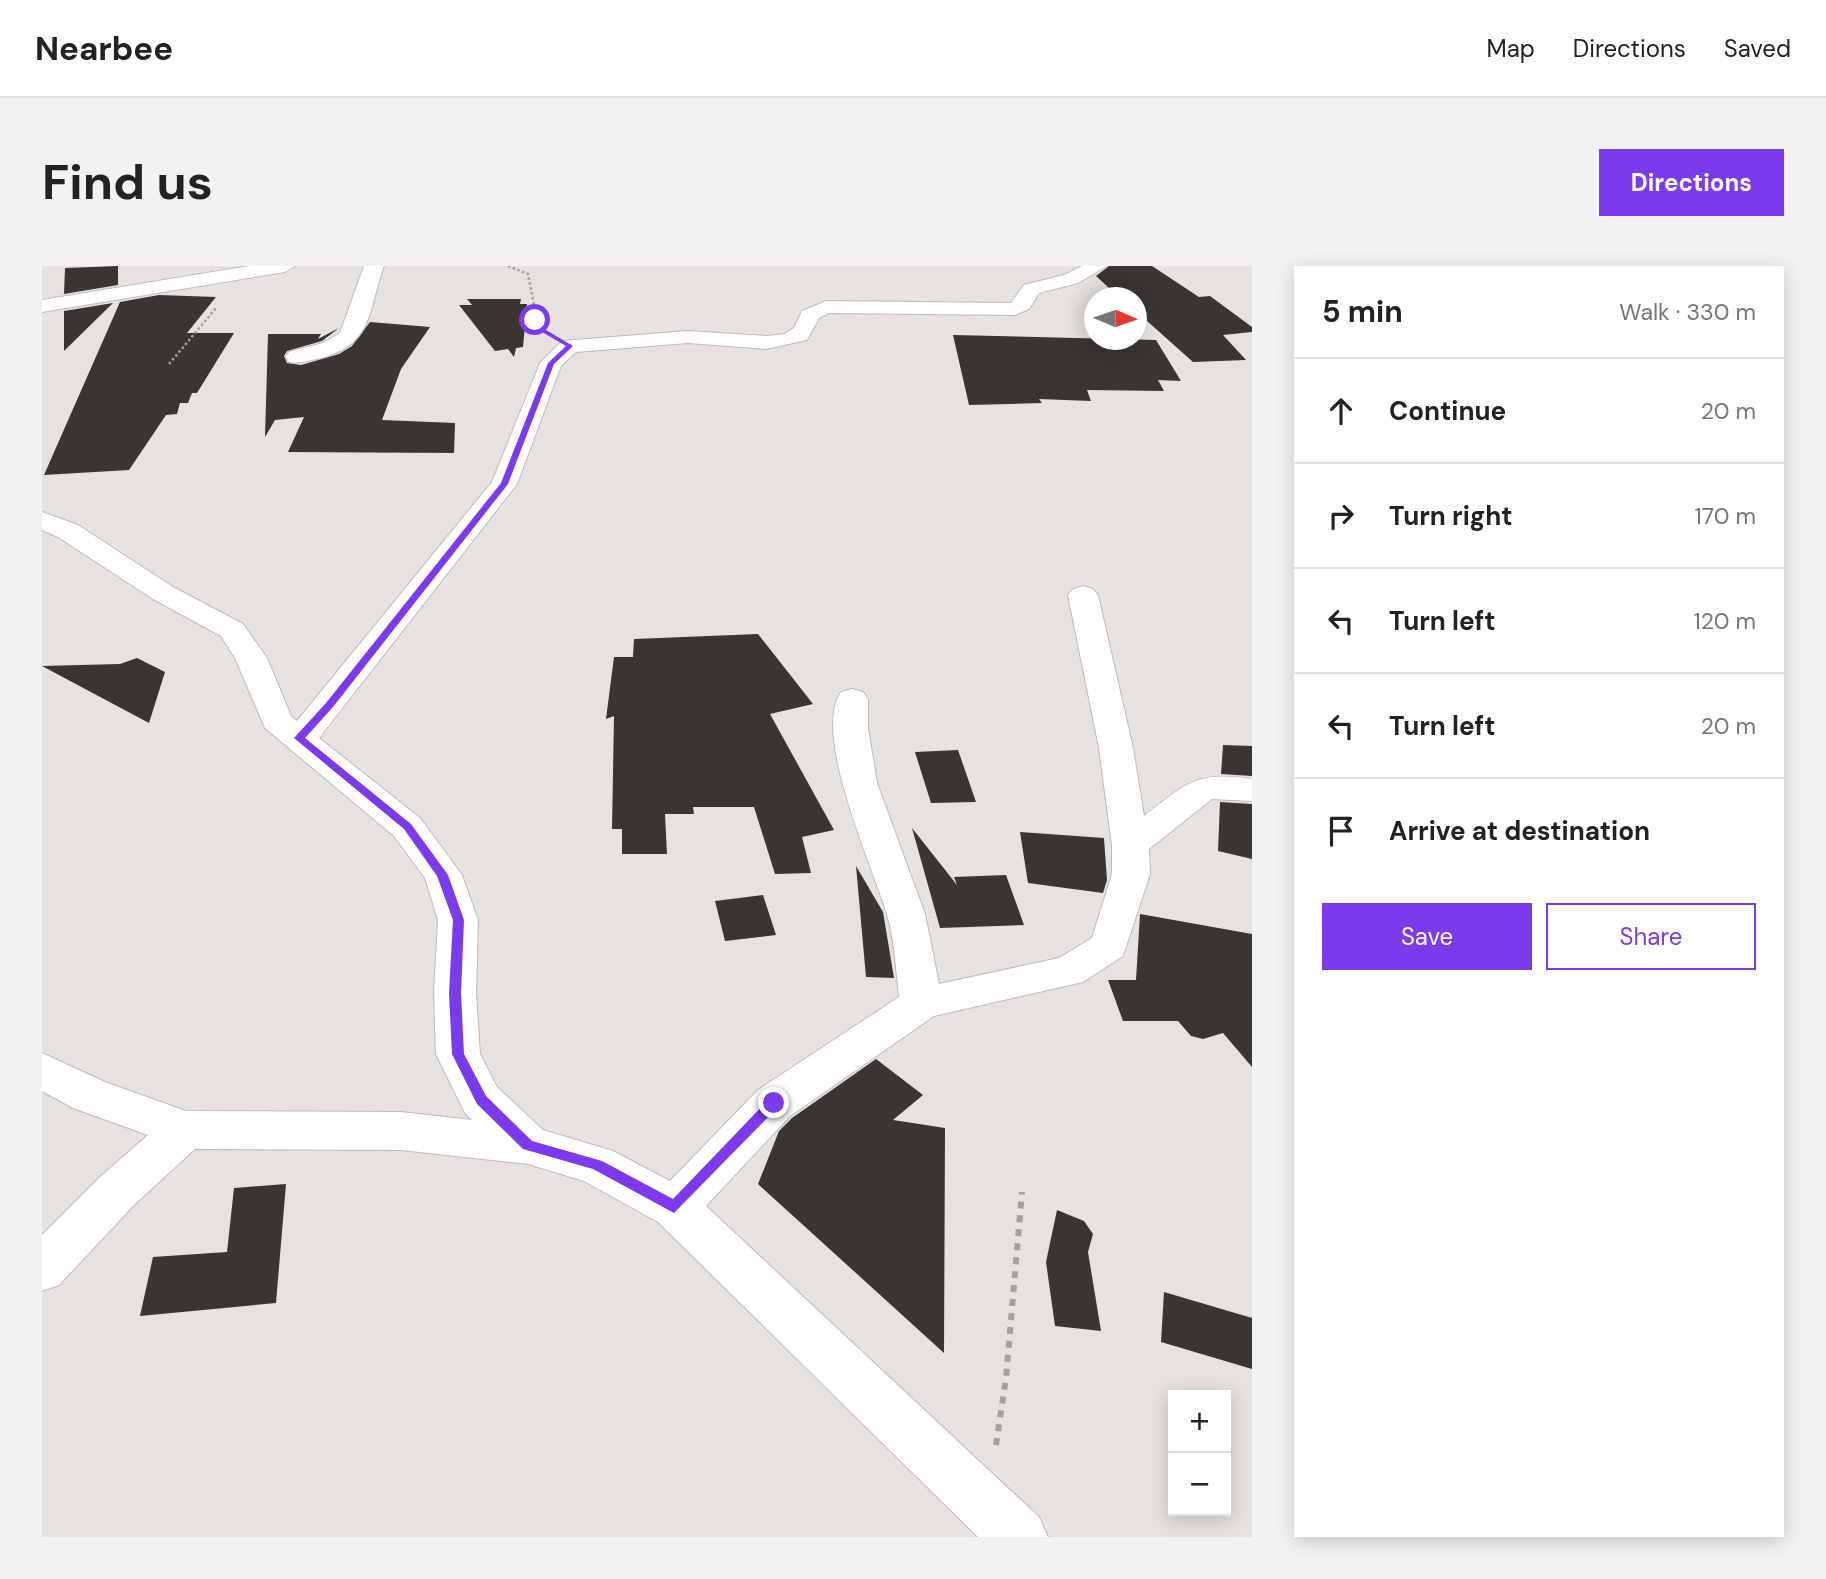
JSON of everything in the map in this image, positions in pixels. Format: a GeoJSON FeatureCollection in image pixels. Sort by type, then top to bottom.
{"type":"FeatureCollection","features":[{"type":"Feature","properties":{"kind":"street"},"geometry":{"type":"LineString","coordinates":[[42,306],[285,266]]}},
{"type":"Feature","properties":{"kind":"street"},"geometry":{"type":"LineString","coordinates":[[297,356],[332,347],[349,337],[357,322],[361,300],[374,266]]}},
{"type":"Feature","properties":{"kind":"street"},"geometry":{"type":"LineString","coordinates":[[299,738],[330,705],[505,484],[551,363],[570,346],[688,337],[753,341],[790,339],[800,335],[806,327],[808,315],[827,307],[1015,309],[1022,304],[1031,289],[1071,279],[1097,266]]}},
{"type":"Feature","properties":{"kind":"street"},"geometry":{"type":"LineString","coordinates":[[42,520],[68,531],[163,593],[232,630],[251,658],[277,721],[407,827],[443,875],[458,920],[455,993],[458,1054],[481,1100],[528,1145]]}},
{"type":"Feature","properties":{"kind":"street"},"geometry":{"type":"LineString","coordinates":[[674,1207],[774,1103],[921,1004],[988,986],[1069,971],[1109,946],[1131,874],[1130,845],[1116,748],[1083,595]]}},
{"type":"Feature","properties":{"kind":"street"},"geometry":{"type":"LineString","coordinates":[[852,699],[849,731],[855,768],[875,834],[907,917],[921,1004]]}},
{"type":"Feature","properties":{"kind":"street"},"geometry":{"type":"LineString","coordinates":[[1130,845],[1202,789],[1223,786],[1252,790]]}},
{"type":"Feature","properties":{"kind":"street"},"geometry":{"type":"LineString","coordinates":[[42,1070],[89,1095],[185,1130],[401,1131],[528,1145],[597,1165],[674,1207],[995,1527]]}},
{"type":"Feature","properties":{"kind":"street"},"geometry":{"type":"LineString","coordinates":[[42,1269],[117,1191],[185,1130]]}},
{"type":"Feature","properties":{"kind":"path"},"geometry":{"type":"LineString","coordinates":[[508,266],[520,267],[529,274],[534,285],[535,320],[544,331],[570,346]]}},
{"type":"Feature","properties":{"kind":"path"},"geometry":{"type":"LineString","coordinates":[[169,363],[218,306],[253,272]]}},
{"type":"Feature","properties":{"kind":"path"},"geometry":{"type":"LineString","coordinates":[[995,1527],[1022,1192]]}},
{"type":"Feature","properties":{"kind":"building"},"geometry":{"type":"Polygon","coordinates":[[[118,266],[118,285],[64,294],[65,268],[118,266]]]}},
{"type":"Feature","properties":{"kind":"building"},"geometry":{"type":"Polygon","coordinates":[[[1109,266],[1152,266],[1199,297],[1210,296],[1252,327],[1252,332],[1223,335],[1246,360],[1193,362],[1147,321],[1147,287],[1108,287],[1096,276],[1109,266]]]}},
{"type":"Feature","properties":{"kind":"building"},"geometry":{"type":"Polygon","coordinates":[[[159,295],[216,297],[187,333],[234,333],[197,393],[192,393],[188,403],[180,403],[177,414],[166,415],[129,470],[44,475],[120,302],[159,295]]]}},
{"type":"Feature","properties":{"kind":"building"},"geometry":{"type":"Polygon","coordinates":[[[467,299],[521,299],[520,304],[527,304],[523,347],[516,348],[514,357],[508,349],[495,351],[459,305],[472,305],[467,299]]]}},
{"type":"Feature","properties":{"kind":"building"},"geometry":{"type":"Polygon","coordinates":[[[113,303],[64,351],[64,311],[113,303]]]}},
{"type":"Feature","properties":{"kind":"building"},"geometry":{"type":"Polygon","coordinates":[[[370,322],[430,327],[401,369],[382,420],[455,423],[454,453],[288,452],[304,417],[275,420],[265,437],[268,334],[321,334],[318,339],[339,328],[322,341],[287,351],[284,356],[287,363],[301,365],[339,354],[352,346],[370,322]]]}},
{"type":"Feature","properties":{"kind":"building"},"geometry":{"type":"Polygon","coordinates":[[[953,335],[1084,338],[1084,350],[1147,350],[1147,340],[1156,340],[1181,381],[1158,380],[1164,391],[1087,390],[1091,401],[1039,399],[1042,403],[969,405],[953,335]]]}},
{"type":"Feature","properties":{"kind":"building"},"geometry":{"type":"Polygon","coordinates":[[[758,634],[813,704],[770,714],[834,830],[802,837],[811,873],[775,874],[754,807],[693,807],[694,814],[665,814],[667,854],[622,854],[622,829],[612,829],[614,716],[606,719],[614,657],[633,657],[634,639],[758,634]]]}},
{"type":"Feature","properties":{"kind":"building"},"geometry":{"type":"Polygon","coordinates":[[[137,658],[165,672],[149,723],[42,666],[120,664],[137,658]]]}},
{"type":"Feature","properties":{"kind":"building"},"geometry":{"type":"Polygon","coordinates":[[[1223,745],[1252,746],[1252,776],[1221,774],[1223,745]]]}},
{"type":"Feature","properties":{"kind":"building"},"geometry":{"type":"Polygon","coordinates":[[[958,750],[976,802],[931,803],[915,752],[958,750]]]}},
{"type":"Feature","properties":{"kind":"building"},"geometry":{"type":"Polygon","coordinates":[[[1220,802],[1252,804],[1252,859],[1218,851],[1220,802]]]}},
{"type":"Feature","properties":{"kind":"building"},"geometry":{"type":"Polygon","coordinates":[[[912,828],[957,885],[954,877],[1006,875],[1024,925],[940,928],[912,828]]]}},
{"type":"Feature","properties":{"kind":"building"},"geometry":{"type":"Polygon","coordinates":[[[1020,832],[1104,838],[1107,880],[1103,893],[1028,883],[1020,832]]]}},
{"type":"Feature","properties":{"kind":"building"},"geometry":{"type":"Polygon","coordinates":[[[856,866],[883,912],[894,978],[866,977],[856,866]]]}},
{"type":"Feature","properties":{"kind":"building"},"geometry":{"type":"Polygon","coordinates":[[[763,895],[776,935],[725,941],[715,901],[763,895]]]}},
{"type":"Feature","properties":{"kind":"building"},"geometry":{"type":"Polygon","coordinates":[[[1140,914],[1252,934],[1252,1067],[1223,1033],[1203,1039],[1191,1036],[1178,1021],[1123,1021],[1108,980],[1136,980],[1140,914]]]}},
{"type":"Feature","properties":{"kind":"building"},"geometry":{"type":"Polygon","coordinates":[[[876,1059],[923,1095],[893,1120],[945,1128],[944,1353],[758,1184],[779,1131],[792,1118],[876,1059]]]}},
{"type":"Feature","properties":{"kind":"building"},"geometry":{"type":"Polygon","coordinates":[[[286,1184],[276,1303],[140,1316],[153,1257],[227,1252],[234,1188],[286,1184]]]}},
{"type":"Feature","properties":{"kind":"building"},"geometry":{"type":"Polygon","coordinates":[[[1057,1210],[1084,1221],[1093,1234],[1088,1252],[1101,1331],[1055,1326],[1046,1262],[1057,1210]]]}},
{"type":"Feature","properties":{"kind":"building"},"geometry":{"type":"Polygon","coordinates":[[[1164,1292],[1252,1318],[1252,1369],[1161,1342],[1164,1292]]]}},
{"type":"Feature","properties":{"kind":"route"},"geometry":{"type":"LineString","coordinates":[[535,320],[544,331],[570,346],[551,363],[505,484],[483,515],[359,664],[330,705],[299,738],[332,768],[407,827],[443,875],[458,920],[455,993],[458,1054],[481,1100],[528,1145],[597,1165],[674,1207],[774,1103]]}}]}
